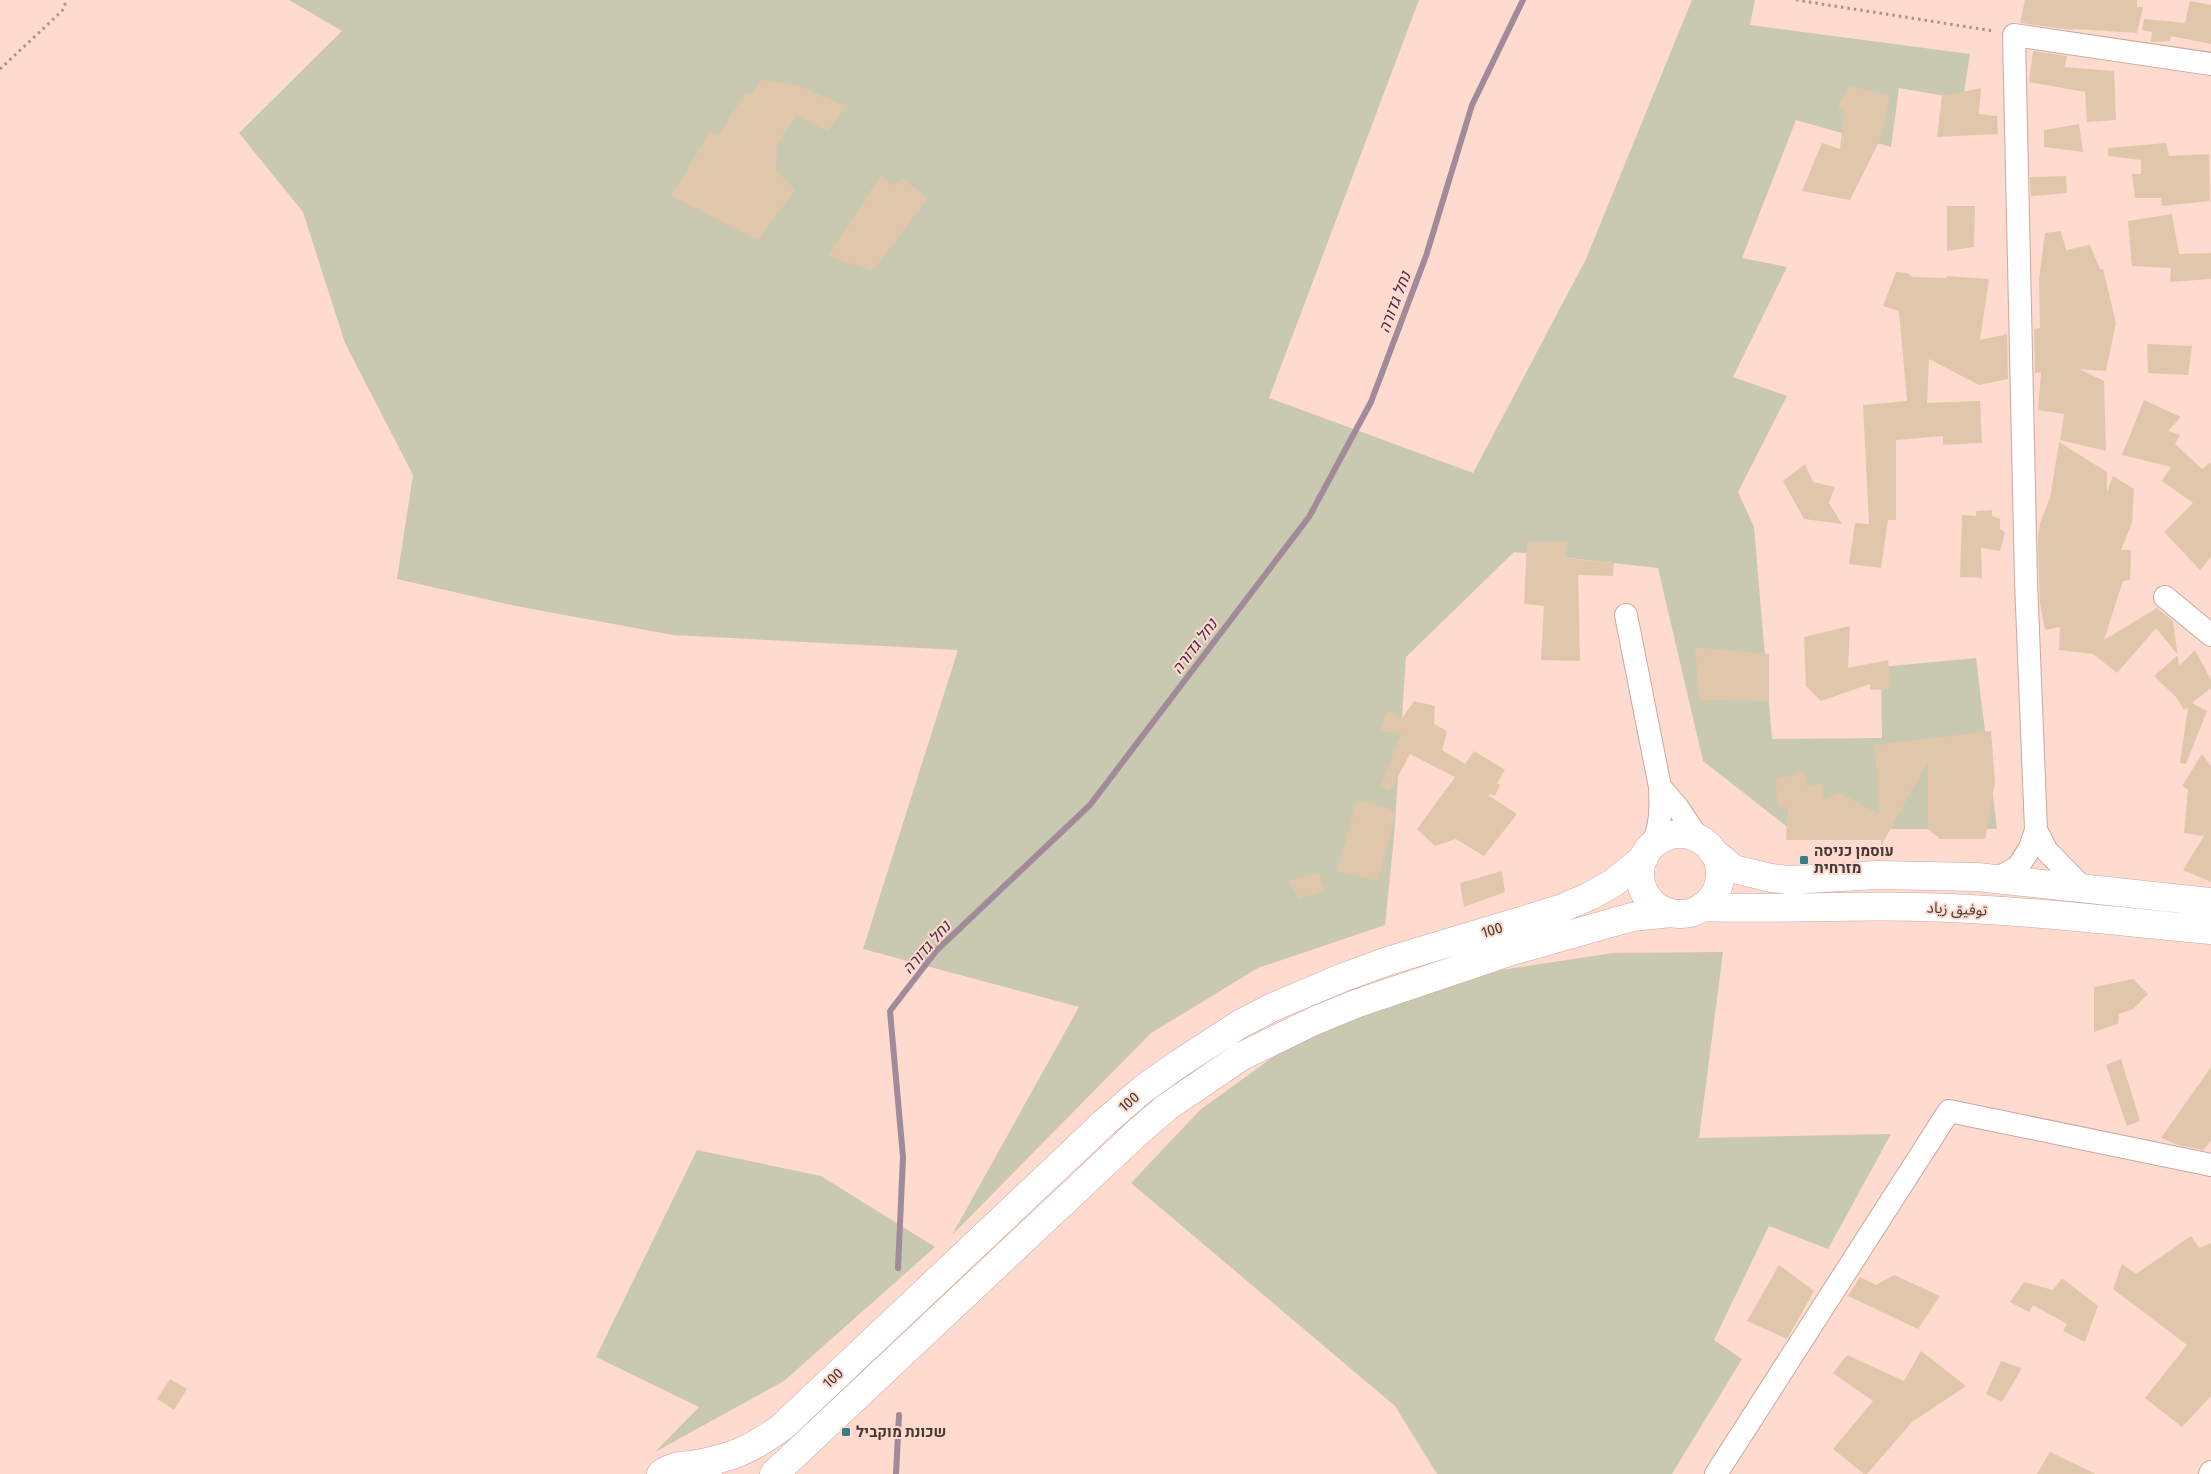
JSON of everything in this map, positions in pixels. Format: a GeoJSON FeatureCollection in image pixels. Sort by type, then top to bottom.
{"type":"FeatureCollection","features":[{"type":"Feature","properties":{"kind":"main road"},"geometry":{"type":"LineString","coordinates":[[1683,834],[1705,844],[1718,862],[1720,875],[1717,888],[1711,899],[1702,907],[1681,914],[1660,909],[1644,892],[1641,881],[1640,869],[1648,852],[1661,839],[1671,835],[1683,834]]}},
{"type":"Feature","properties":{"kind":"main road","name":"توفيق زياد"},"geometry":{"type":"LineString","coordinates":[[1705,844],[1734,869],[1770,878],[1789,880],[1877,875],[1996,879],[2211,902]]}},
{"type":"Feature","properties":{"kind":"main road","name":"100"},"geometry":{"type":"LineString","coordinates":[[661,1474],[678,1466],[702,1469],[740,1454],[782,1427],[1106,1122],[1143,1089],[1209,1044],[1272,1007],[1344,977],[1532,918],[1590,896],[1613,883],[1648,852]]}},
{"type":"Feature","properties":{"kind":"main road","name":"توفيق زياد"},"geometry":{"type":"LineString","coordinates":[[1702,907],[1744,909],[1862,906],[1965,909],[2211,930]]}},
{"type":"Feature","properties":{"kind":"main road","name":"100"},"geometry":{"type":"LineString","coordinates":[[774,1474],[1139,1131],[1167,1107],[1242,1056],[1314,1021],[1358,1003],[1512,951],[1632,917],[1671,913]]}},
{"type":"Feature","properties":{"kind":"street"},"geometry":{"type":"LineString","coordinates":[[1996,879],[2018,867],[2030,848],[2036,830],[2026,581],[2014,35],[2211,64]]}},
{"type":"Feature","properties":{"kind":"street"},"geometry":{"type":"LineString","coordinates":[[2165,597],[2211,635]]}},
{"type":"Feature","properties":{"kind":"street"},"geometry":{"type":"LineString","coordinates":[[1626,615],[1660,787],[1661,812],[1658,831],[1648,852]]}},
{"type":"Feature","properties":{"kind":"street"},"geometry":{"type":"LineString","coordinates":[[1660,787],[1705,844]]}},
{"type":"Feature","properties":{"kind":"street"},"geometry":{"type":"LineString","coordinates":[[2036,830],[2047,851],[2082,887]]}},
{"type":"Feature","properties":{"kind":"street"},"geometry":{"type":"LineString","coordinates":[[1716,1474],[1949,1111],[2211,1165]]}},
{"type":"Feature","properties":{"kind":"path"},"geometry":{"type":"LineString","coordinates":[[0,69],[62,11],[66,0]]}},
{"type":"Feature","properties":{"kind":"path"},"geometry":{"type":"LineString","coordinates":[[1796,0],[2014,35]]}},
{"type":"Feature","properties":{"kind":"green space"},"geometry":{"type":"Polygon","coordinates":[[[289,0],[1419,0],[1269,398],[1473,473],[1586,259],[1692,0],[1755,0],[1750,25],[1970,54],[1963,99],[1899,88],[1891,147],[1796,120],[1742,258],[1787,267],[1733,377],[1787,396],[1738,492],[1754,527],[1772,739],[1882,738],[1881,667],[1976,658],[1997,829],[1790,829],[1703,761],[1658,568],[1514,552],[1406,657],[1394,838],[1385,925],[1258,968],[1151,1033],[952,1235],[1079,1007],[863,949],[958,650],[673,635],[516,606],[397,579],[413,475],[345,343],[303,212],[239,133],[342,31],[289,0]]]}},
{"type":"Feature","properties":{"kind":"green space"},"geometry":{"type":"Polygon","coordinates":[[[1723,952],[1699,1138],[1891,1134],[1828,1249],[1769,1226],[1714,1340],[1742,1359],[1672,1474],[1437,1474],[1395,1406],[1131,1183],[1200,1110],[1299,1038],[1409,984],[1613,953],[1723,952]]]}},
{"type":"Feature","properties":{"kind":"green space"},"geometry":{"type":"Polygon","coordinates":[[[697,1150],[821,1176],[935,1247],[784,1381],[655,1452],[699,1407],[596,1357],[697,1150]]]}},
{"type":"Feature","properties":{"kind":"building"},"geometry":{"type":"Polygon","coordinates":[[[2025,0],[2137,0],[2137,7],[2143,7],[2137,33],[2073,30],[2020,23],[2025,0]]]}},
{"type":"Feature","properties":{"kind":"building"},"geometry":{"type":"Polygon","coordinates":[[[2190,1],[2211,5],[2211,44],[2171,36],[2170,41],[2151,42],[2152,32],[2142,30],[2144,19],[2185,23],[2190,1]]]}},
{"type":"Feature","properties":{"kind":"building"},"geometry":{"type":"Polygon","coordinates":[[[2033,51],[2067,56],[2065,67],[2114,71],[2116,120],[2087,122],[2085,92],[2029,82],[2033,51]]]}},
{"type":"Feature","properties":{"kind":"building"},"geometry":{"type":"Polygon","coordinates":[[[761,79],[800,86],[846,106],[828,131],[796,115],[777,146],[776,169],[795,190],[758,240],[671,196],[710,132],[718,136],[746,92],[751,95],[761,79]]]}},
{"type":"Feature","properties":{"kind":"building"},"geometry":{"type":"Polygon","coordinates":[[[1848,85],[1890,96],[1881,138],[1850,200],[1802,191],[1822,143],[1840,149],[1844,111],[1838,107],[1848,85]]]}},
{"type":"Feature","properties":{"kind":"building"},"geometry":{"type":"Polygon","coordinates":[[[1981,88],[1979,114],[1997,116],[1998,134],[1937,137],[1942,96],[1981,88]]]}},
{"type":"Feature","properties":{"kind":"building"},"geometry":{"type":"Polygon","coordinates":[[[2079,124],[2083,152],[2044,147],[2044,130],[2079,124]]]}},
{"type":"Feature","properties":{"kind":"building"},"geometry":{"type":"Polygon","coordinates":[[[2166,143],[2169,156],[2209,154],[2210,201],[2162,206],[2161,198],[2135,198],[2132,174],[2141,174],[2141,160],[2108,156],[2108,148],[2166,143]]]}},
{"type":"Feature","properties":{"kind":"building"},"geometry":{"type":"Polygon","coordinates":[[[880,176],[893,185],[903,179],[928,198],[873,271],[828,256],[880,176]]]}},
{"type":"Feature","properties":{"kind":"building"},"geometry":{"type":"Polygon","coordinates":[[[2066,176],[2067,193],[2031,196],[2030,177],[2066,176]]]}},
{"type":"Feature","properties":{"kind":"building"},"geometry":{"type":"Polygon","coordinates":[[[1947,206],[1975,206],[1974,247],[1947,251],[1947,206]]]}},
{"type":"Feature","properties":{"kind":"building"},"geometry":{"type":"Polygon","coordinates":[[[2172,214],[2179,254],[2211,253],[2211,279],[2170,282],[2171,268],[2132,266],[2128,221],[2172,214]]]}},
{"type":"Feature","properties":{"kind":"building"},"geometry":{"type":"Polygon","coordinates":[[[2061,231],[2066,250],[2090,245],[2100,269],[2103,269],[2116,323],[2106,371],[2079,369],[2104,381],[2106,451],[2060,440],[2064,414],[2038,410],[2041,372],[2035,373],[2034,329],[2040,328],[2039,279],[2045,233],[2061,231]]]}},
{"type":"Feature","properties":{"kind":"building"},"geometry":{"type":"Polygon","coordinates":[[[1896,272],[1907,273],[1912,277],[1947,278],[1947,276],[1989,279],[1980,340],[2007,334],[2008,379],[1979,385],[1929,359],[1927,403],[1980,401],[1982,443],[1943,445],[1943,436],[1896,440],[1896,520],[1888,520],[1881,568],[1849,564],[1855,523],[1869,524],[1863,405],[1907,401],[1899,311],[1883,306],[1896,272]]]}},
{"type":"Feature","properties":{"kind":"building"},"geometry":{"type":"Polygon","coordinates":[[[2147,344],[2192,346],[2188,375],[2148,373],[2147,344]]]}},
{"type":"Feature","properties":{"kind":"building"},"geometry":{"type":"Polygon","coordinates":[[[2144,400],[2181,417],[2168,431],[2180,435],[2175,444],[2202,469],[2211,462],[2211,557],[2200,570],[2164,532],[2193,503],[2162,481],[2171,467],[2122,455],[2144,400]]]}},
{"type":"Feature","properties":{"kind":"building"},"geometry":{"type":"Polygon","coordinates":[[[2059,442],[2107,472],[2107,492],[2113,476],[2134,489],[2132,523],[2121,550],[2131,550],[2130,580],[2123,581],[2104,640],[2157,608],[2173,621],[2177,654],[2156,628],[2117,673],[2093,654],[2059,650],[2060,627],[2045,630],[2040,604],[2038,540],[2040,523],[2050,498],[2059,442]]]}},
{"type":"Feature","properties":{"kind":"building"},"geometry":{"type":"Polygon","coordinates":[[[1805,464],[1813,482],[1835,487],[1829,503],[1842,524],[1804,519],[1783,481],[1805,464]]]}},
{"type":"Feature","properties":{"kind":"building"},"geometry":{"type":"Polygon","coordinates":[[[1992,510],[1992,516],[2000,519],[2000,529],[2005,532],[2000,551],[1981,548],[1982,578],[1960,577],[1962,515],[1976,516],[1976,511],[1992,510]]]}},
{"type":"Feature","properties":{"kind":"building"},"geometry":{"type":"Polygon","coordinates":[[[1567,541],[1565,558],[1614,563],[1613,576],[1578,575],[1580,661],[1541,660],[1544,606],[1524,604],[1527,542],[1567,541]]]}},
{"type":"Feature","properties":{"kind":"building"},"geometry":{"type":"Polygon","coordinates":[[[1850,626],[1848,668],[1888,660],[1891,689],[1870,690],[1870,684],[1821,701],[1806,686],[1804,637],[1850,626]]]}},
{"type":"Feature","properties":{"kind":"building"},"geometry":{"type":"Polygon","coordinates":[[[1695,647],[1769,654],[1769,701],[1699,700],[1695,647]]]}},
{"type":"Feature","properties":{"kind":"building"},"geometry":{"type":"Polygon","coordinates":[[[2195,650],[2211,680],[2211,688],[2192,703],[2207,711],[2186,764],[2180,763],[2188,707],[2184,710],[2176,697],[2154,676],[2178,655],[2179,666],[2195,650]]]}},
{"type":"Feature","properties":{"kind":"building"},"geometry":{"type":"Polygon","coordinates":[[[1414,701],[1435,706],[1434,724],[1447,731],[1442,750],[1465,764],[1474,751],[1505,770],[1497,783],[1500,785],[1495,796],[1488,795],[1517,814],[1484,856],[1456,839],[1435,846],[1417,829],[1455,777],[1410,754],[1390,791],[1381,786],[1401,733],[1380,731],[1387,710],[1402,718],[1414,701]]]}},
{"type":"Feature","properties":{"kind":"building"},"geometry":{"type":"Polygon","coordinates":[[[1991,731],[1995,782],[1985,839],[1940,839],[1928,829],[1928,761],[1881,846],[1881,840],[1786,840],[1788,808],[1778,807],[1775,780],[1804,770],[1807,787],[1821,783],[1824,799],[1840,793],[1879,814],[1875,745],[1991,731]]]}},
{"type":"Feature","properties":{"kind":"building"},"geometry":{"type":"Polygon","coordinates":[[[2202,754],[2211,766],[2211,882],[2183,870],[2204,836],[2184,833],[2188,790],[2182,786],[2202,754]]]}},
{"type":"Feature","properties":{"kind":"building"},"geometry":{"type":"Polygon","coordinates":[[[1357,800],[1396,811],[1378,881],[1337,871],[1357,800]]]}},
{"type":"Feature","properties":{"kind":"building"},"geometry":{"type":"Polygon","coordinates":[[[1502,871],[1505,892],[1464,907],[1460,883],[1502,871]]]}},
{"type":"Feature","properties":{"kind":"building"},"geometry":{"type":"Polygon","coordinates":[[[1318,873],[1326,890],[1299,899],[1289,881],[1318,873]]]}},
{"type":"Feature","properties":{"kind":"building"},"geometry":{"type":"Polygon","coordinates":[[[2133,979],[2148,994],[2133,1009],[2119,1014],[2118,1024],[2094,1032],[2094,987],[2133,979]]]}},
{"type":"Feature","properties":{"kind":"building"},"geometry":{"type":"Polygon","coordinates":[[[2121,1059],[2140,1121],[2127,1126],[2106,1065],[2121,1059]]]}},
{"type":"Feature","properties":{"kind":"building"},"geometry":{"type":"Polygon","coordinates":[[[2211,1067],[2211,1141],[2203,1150],[2178,1145],[2161,1138],[2211,1067]]]}},
{"type":"Feature","properties":{"kind":"building"},"geometry":{"type":"Polygon","coordinates":[[[2191,1236],[2199,1248],[2211,1243],[2211,1396],[2182,1427],[2145,1398],[2187,1345],[2113,1289],[2122,1264],[2136,1274],[2191,1236]]]}},
{"type":"Feature","properties":{"kind":"building"},"geometry":{"type":"Polygon","coordinates":[[[1779,1265],[1814,1291],[1787,1339],[1747,1321],[1779,1265]]]}},
{"type":"Feature","properties":{"kind":"building"},"geometry":{"type":"Polygon","coordinates":[[[1894,1275],[1940,1296],[1918,1329],[1848,1296],[1860,1277],[1876,1285],[1894,1275]]]}},
{"type":"Feature","properties":{"kind":"building"},"geometry":{"type":"Polygon","coordinates":[[[2062,1278],[2098,1306],[2085,1342],[2063,1331],[2067,1324],[2033,1305],[2029,1312],[2010,1302],[2024,1282],[2053,1290],[2062,1278]]]}},
{"type":"Feature","properties":{"kind":"building"},"geometry":{"type":"Polygon","coordinates":[[[1921,1351],[1966,1386],[1912,1422],[1867,1474],[1864,1474],[1833,1449],[1873,1401],[1833,1373],[1847,1355],[1904,1381],[1921,1351]]]}},
{"type":"Feature","properties":{"kind":"building"},"geometry":{"type":"Polygon","coordinates":[[[2001,1361],[2022,1368],[2002,1402],[1986,1394],[2001,1361]]]}},
{"type":"Feature","properties":{"kind":"building"},"geometry":{"type":"Polygon","coordinates":[[[170,1379],[187,1389],[174,1410],[157,1399],[170,1379]]]}},
{"type":"Feature","properties":{"kind":"building"},"geometry":{"type":"Polygon","coordinates":[[[2050,1452],[2096,1474],[2037,1474],[2050,1452]]]}},
{"type":"Feature","properties":{"kind":"waterway","name":"נחל גדורה"},"geometry":{"type":"LineString","coordinates":[[898,1268],[903,1157],[890,1011],[937,950],[1090,805],[1309,517],[1371,402],[1426,256],[1472,105],[1523,0]]}},
{"type":"Feature","properties":{"kind":"waterway","name":"נחל גדורה"},"geometry":{"type":"LineString","coordinates":[[896,1474],[899,1415]]}},
{"type":"Feature","properties":{"kind":"place","name":"עוסמן כניסה מזרחית"},"geometry":{"type":"Point","coordinates":[1804,860]}},
{"type":"Feature","properties":{"kind":"place","name":"שכונת מוקביל"},"geometry":{"type":"Point","coordinates":[846,1432]}}]}
